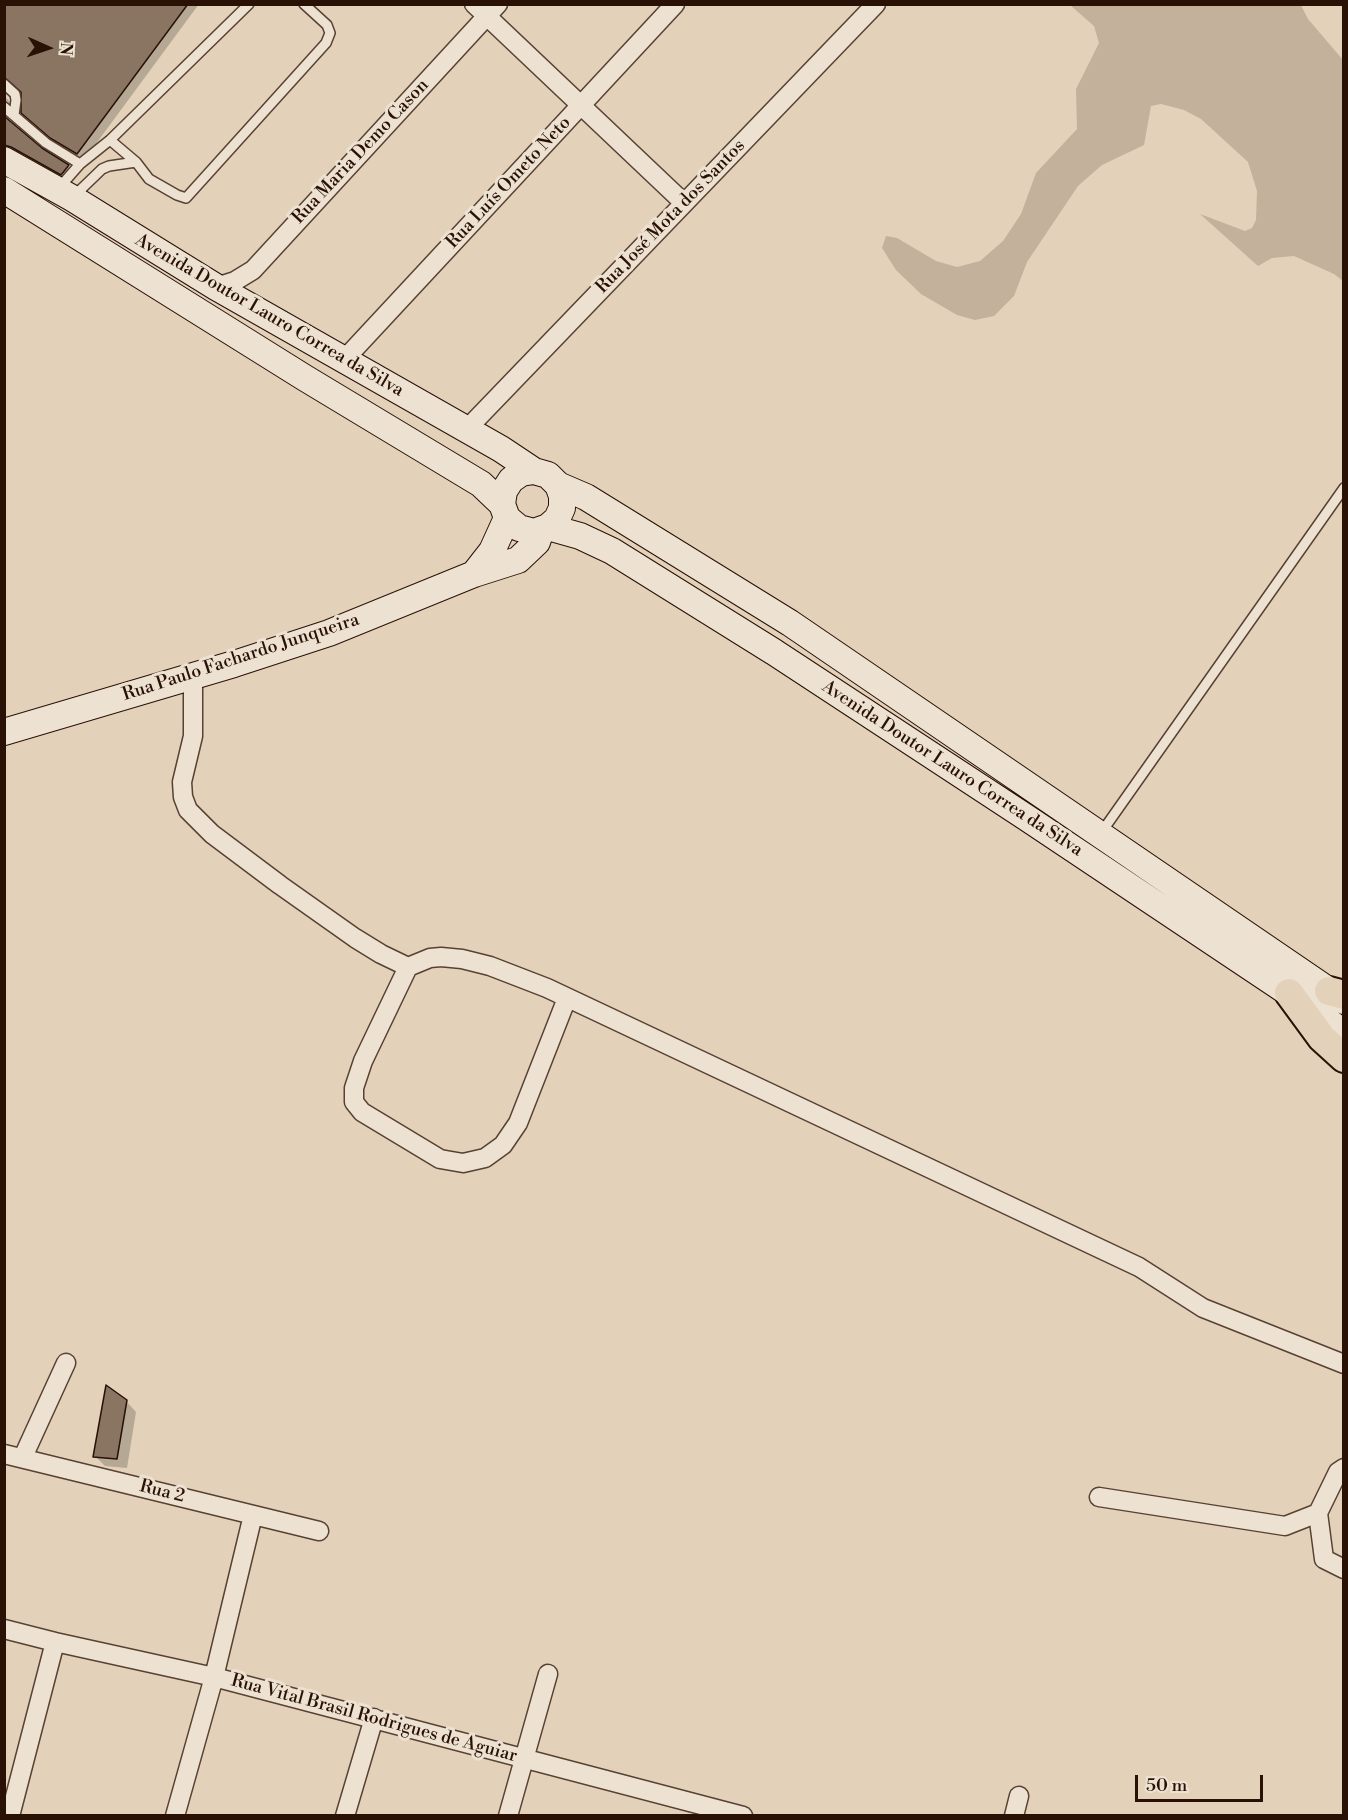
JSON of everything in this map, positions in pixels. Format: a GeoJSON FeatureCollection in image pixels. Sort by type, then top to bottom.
{"type":"FeatureCollection","features":[{"type":"Feature","properties":{"kind":"main road","name":"Avenida Doutor Lauro Correa da Silva"},"geometry":{"type":"LineString","coordinates":[[4,160],[65,194],[216,287],[534,471]]}},
{"type":"Feature","properties":{"kind":"main road","name":"Avenida Doutor Lauro Correa da Silva"},"geometry":{"type":"LineString","coordinates":[[4,190],[305,378],[481,484],[505,511]]}},
{"type":"Feature","properties":{"kind":"main road"},"geometry":{"type":"LineString","coordinates":[[474,574],[492,551],[505,511],[504,491],[511,480],[521,473],[534,471],[548,475],[558,485],[562,496],[562,508],[557,519],[545,529],[534,532],[519,528],[505,511]]}},
{"type":"Feature","properties":{"kind":"main road","name":"Avenida Doutor Lauro Correa da Silva"},"geometry":{"type":"LineString","coordinates":[[558,485],[585,497],[790,623],[1339,996]]}},
{"type":"Feature","properties":{"kind":"main road","name":"Avenida Doutor Lauro Correa da Silva"},"geometry":{"type":"LineString","coordinates":[[545,529],[580,536],[612,551],[774,652],[1289,993],[1344,1033]]}},
{"type":"Feature","properties":{"kind":"main road","name":"Rua Paulo Fachardo Junqueira"},"geometry":{"type":"LineString","coordinates":[[4,732],[329,633],[474,574],[518,560],[537,542],[545,529]]}},
{"type":"Feature","properties":{"kind":"main road"},"geometry":{"type":"LineString","coordinates":[[1289,993],[1322,1038],[1344,1058]]}},
{"type":"Feature","properties":{"kind":"street","name":"Rua Luís Ometo Neto"},"geometry":{"type":"LineString","coordinates":[[343,361],[675,4]]}},
{"type":"Feature","properties":{"kind":"street","name":"Rua José Mota dos Santos"},"geometry":{"type":"LineString","coordinates":[[466,430],[876,4]]}},
{"type":"Feature","properties":{"kind":"street"},"geometry":{"type":"LineString","coordinates":[[486,8],[581,106],[684,203]]}},
{"type":"Feature","properties":{"kind":"street","name":"Rua Maria Demo Cason"},"geometry":{"type":"LineString","coordinates":[[216,287],[236,281],[252,270],[486,8]]}},
{"type":"Feature","properties":{"kind":"street"},"geometry":{"type":"LineString","coordinates":[[193,676],[193,736],[182,782],[183,797],[188,810],[212,834],[289,891],[381,954],[408,967]]}},
{"type":"Feature","properties":{"kind":"street"},"geometry":{"type":"LineString","coordinates":[[567,998],[518,1123],[503,1145],[485,1158],[463,1163],[440,1159],[362,1112],[354,1102],[354,1088],[363,1061],[408,967],[430,958],[462,959],[490,966],[567,998],[1138,1267],[1203,1308],[1344,1364]]}},
{"type":"Feature","properties":{"kind":"street"},"geometry":{"type":"LineString","coordinates":[[23,1457],[66,1363]]}},
{"type":"Feature","properties":{"kind":"street","name":"Rua 2"},"geometry":{"type":"LineString","coordinates":[[4,1454],[319,1531]]}},
{"type":"Feature","properties":{"kind":"street"},"geometry":{"type":"LineString","coordinates":[[1344,1468],[1338,1472],[1318,1513],[1324,1559],[1344,1569]]}},
{"type":"Feature","properties":{"kind":"street"},"geometry":{"type":"LineString","coordinates":[[1099,1497],[1285,1526],[1318,1513]]}},
{"type":"Feature","properties":{"kind":"street"},"geometry":{"type":"LineString","coordinates":[[175,1815],[214,1677],[253,1515]]}},
{"type":"Feature","properties":{"kind":"street","name":"Rua Vital Brasil Rodrigues de Aguiar"},"geometry":{"type":"LineString","coordinates":[[4,1629],[214,1677],[374,1718],[524,1758],[687,1809],[743,1815]]}},
{"type":"Feature","properties":{"kind":"street"},"geometry":{"type":"LineString","coordinates":[[10,1815],[55,1642]]}},
{"type":"Feature","properties":{"kind":"street"},"geometry":{"type":"LineString","coordinates":[[508,1815],[548,1674]]}},
{"type":"Feature","properties":{"kind":"street"},"geometry":{"type":"LineString","coordinates":[[345,1815],[374,1718]]}},
{"type":"Feature","properties":{"kind":"street"},"geometry":{"type":"LineString","coordinates":[[1014,1815],[1019,1796]]}},
{"type":"Feature","properties":{"kind":"lane"},"geometry":{"type":"LineString","coordinates":[[65,194],[80,164],[110,140],[249,4]]}},
{"type":"Feature","properties":{"kind":"lane"},"geometry":{"type":"LineString","coordinates":[[110,140],[136,162],[149,179],[186,198],[193,193],[326,43],[330,33],[327,26],[303,4]]}},
{"type":"Feature","properties":{"kind":"lane"},"geometry":{"type":"LineString","coordinates":[[4,84],[15,94],[14,115]]}},
{"type":"Feature","properties":{"kind":"lane"},"geometry":{"type":"LineString","coordinates":[[4,107],[46,143],[80,164]]}},
{"type":"Feature","properties":{"kind":"lane"},"geometry":{"type":"LineString","coordinates":[[65,194],[102,169],[136,162]]}},
{"type":"Feature","properties":{"kind":"lane"},"geometry":{"type":"LineString","coordinates":[[1100,835],[1344,488]]}},
{"type":"Feature","properties":{"kind":"shaded area"},"geometry":{"type":"Polygon","coordinates":[[[1070,5],[1301,5],[1308,19],[1343,60],[1343,281],[1334,274],[1294,256],[1272,258],[1258,266],[1200,214],[1245,231],[1252,228],[1256,220],[1257,191],[1248,162],[1201,119],[1184,110],[1161,104],[1151,106],[1144,145],[1102,165],[1078,186],[1027,262],[1014,296],[994,316],[975,320],[957,315],[921,294],[896,270],[882,248],[886,236],[897,238],[936,261],[957,267],[980,261],[1003,241],[1021,214],[1036,173],[1077,129],[1076,89],[1099,43],[1094,26],[1070,5]]]}},
{"type":"Feature","properties":{"kind":"building"},"geometry":{"type":"Polygon","coordinates":[[[4,4],[188,4],[77,154],[50,138],[21,113],[21,92],[4,77],[4,4]]]}},
{"type":"Feature","properties":{"kind":"building"},"geometry":{"type":"Polygon","coordinates":[[[4,116],[42,148],[69,165],[61,175],[4,145],[4,116]]]}},
{"type":"Feature","properties":{"kind":"building"},"geometry":{"type":"Polygon","coordinates":[[[106,1385],[127,1400],[117,1459],[93,1457],[106,1385]]]}}]}
